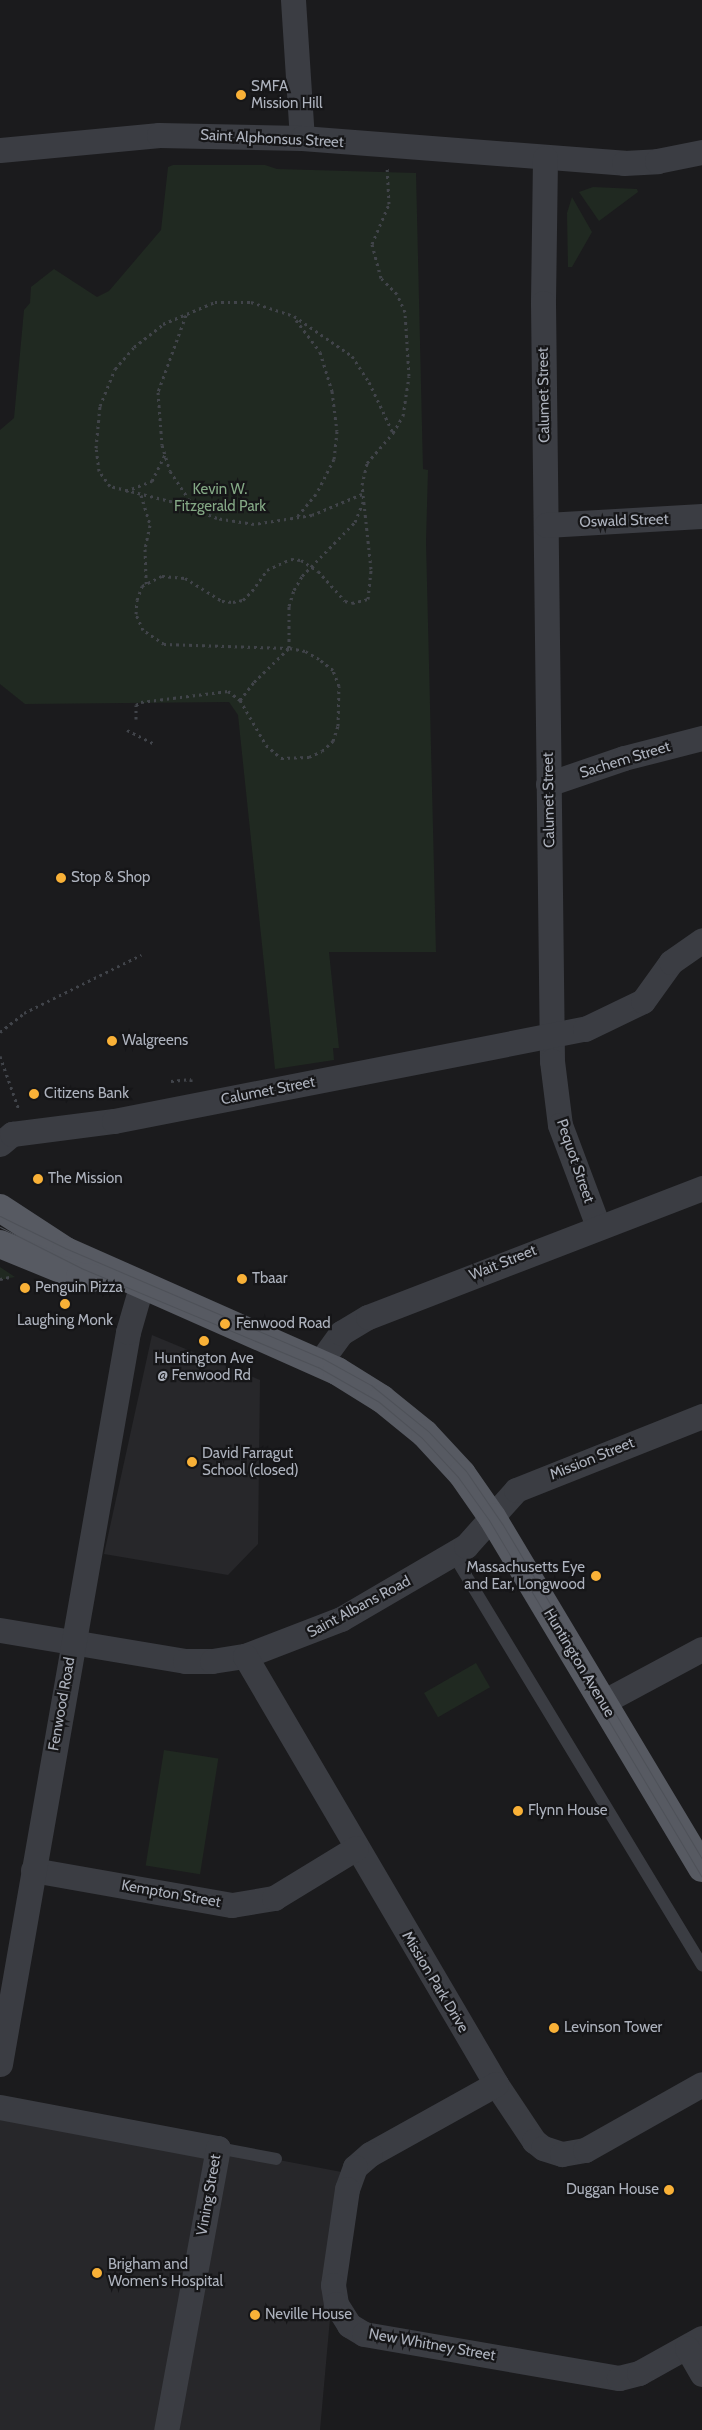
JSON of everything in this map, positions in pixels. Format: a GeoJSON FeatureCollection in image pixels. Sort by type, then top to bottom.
{"type":"FeatureCollection","features":[{"type":"Feature","properties":{"kind":"main road","name":"Huntington Avenue"},"geometry":{"type":"LineString","coordinates":[[0,1208],[56,1246],[142,1287],[320,1362],[382,1398],[425,1434],[456,1467],[492,1517],[702,1868]]}},
{"type":"Feature","properties":{"kind":"main road","name":"Huntington Avenue"},"geometry":{"type":"LineString","coordinates":[[0,1244],[80,1277],[142,1287]]}},
{"type":"Feature","properties":{"kind":"street"},"geometry":{"type":"LineString","coordinates":[[293,0],[302,138]]}},
{"type":"Feature","properties":{"kind":"street","name":"Saint Alphonsus Street"},"geometry":{"type":"LineString","coordinates":[[0,150],[148,135],[302,138],[545,158]]}},
{"type":"Feature","properties":{"kind":"street"},"geometry":{"type":"LineString","coordinates":[[545,158],[638,163],[702,152]]}},
{"type":"Feature","properties":{"kind":"street","name":"Calumet Street"},"geometry":{"type":"LineString","coordinates":[[8,1131],[114,1122],[551,1036],[543,256],[545,158]]}},
{"type":"Feature","properties":{"kind":"street","name":"Oswald Street"},"geometry":{"type":"LineString","coordinates":[[546,525],[702,516]]}},
{"type":"Feature","properties":{"kind":"street","name":"Sachem Street"},"geometry":{"type":"LineString","coordinates":[[548,784],[624,758],[702,738]]}},
{"type":"Feature","properties":{"kind":"street"},"geometry":{"type":"LineString","coordinates":[[551,1036],[585,1029],[643,1001],[671,962],[702,940]]}},
{"type":"Feature","properties":{"kind":"street","name":"Pequot Street"},"geometry":{"type":"LineString","coordinates":[[551,1036],[560,1125],[598,1226]]}},
{"type":"Feature","properties":{"kind":"street","name":"Wait Street"},"geometry":{"type":"LineString","coordinates":[[320,1362],[341,1333],[360,1321],[598,1226],[702,1188]]}},
{"type":"Feature","properties":{"kind":"street","name":"Fenwood Road"},"geometry":{"type":"LineString","coordinates":[[0,2064],[72,1643],[128,1332],[142,1287]]}},
{"type":"Feature","properties":{"kind":"street","name":"Mission Street"},"geometry":{"type":"LineString","coordinates":[[492,1517],[516,1490],[702,1416]]}},
{"type":"Feature","properties":{"kind":"street","name":"Saint Albans Road"},"geometry":{"type":"LineString","coordinates":[[0,1630],[185,1661],[212,1661],[245,1656],[341,1619],[466,1546],[492,1517]]}},
{"type":"Feature","properties":{"kind":"street"},"geometry":{"type":"LineString","coordinates":[[603,1702],[702,1649]]}},
{"type":"Feature","properties":{"kind":"street","name":"Mission Park Drive"},"geometry":{"type":"LineString","coordinates":[[245,1656],[496,2084],[534,2142],[553,2152],[569,2154],[598,2145],[702,2084]]}},
{"type":"Feature","properties":{"kind":"street","name":"Kempton Street"},"geometry":{"type":"LineString","coordinates":[[33,1870],[232,1905],[274,1898],[356,1848]]}},
{"type":"Feature","properties":{"kind":"street","name":"New Whitney Street"},"geometry":{"type":"LineString","coordinates":[[496,2084],[370,2154],[355,2167],[347,2189],[333,2285],[336,2304],[344,2319],[355,2330],[364,2334],[620,2378],[639,2374],[695,2343],[702,2374]]}},
{"type":"Feature","properties":{"kind":"street","name":"Vining Street"},"geometry":{"type":"LineString","coordinates":[[0,2107],[218,2148],[166,2430]]}},
{"type":"Feature","properties":{"kind":"lane"},"geometry":{"type":"LineString","coordinates":[[453,1554],[702,1965]]}},
{"type":"Feature","properties":{"kind":"lane"},"geometry":{"type":"LineString","coordinates":[[218,2148],[276,2159]]}},
{"type":"Feature","properties":{"kind":"path"},"geometry":{"type":"LineString","coordinates":[[146,584],[162,576],[184,578],[222,601],[234,602],[243,600],[267,570],[278,563],[301,560],[312,567],[345,601],[352,603],[368,599],[371,569],[362,494],[367,463],[393,433],[403,416],[409,376],[405,312],[397,294],[381,278],[372,244],[389,204],[387,168]]}},
{"type":"Feature","properties":{"kind":"path"},"geometry":{"type":"LineString","coordinates":[[362,494],[297,518],[254,524],[197,512],[178,503],[125,492],[110,486],[98,471],[96,448],[100,406],[115,369],[134,346],[163,324],[215,302],[251,302],[294,316],[352,356],[370,382],[393,433]]}},
{"type":"Feature","properties":{"kind":"path"},"geometry":{"type":"LineString","coordinates":[[186,315],[158,392],[165,454],[170,471],[197,512]]}},
{"type":"Feature","properties":{"kind":"path"},"geometry":{"type":"LineString","coordinates":[[294,316],[320,352],[332,391],[337,431],[334,459],[316,494],[297,518]]}},
{"type":"Feature","properties":{"kind":"path"},"geometry":{"type":"LineString","coordinates":[[125,492],[152,481],[165,454]]}},
{"type":"Feature","properties":{"kind":"path"},"geometry":{"type":"LineString","coordinates":[[136,719],[136,705],[141,702],[214,691],[228,691],[240,700],[266,745],[281,758],[309,757],[322,751],[332,741],[339,706],[339,686],[333,670],[305,651],[289,648],[178,646],[152,638],[143,630],[136,614],[137,600],[146,584],[145,549],[150,525],[141,495]]}},
{"type":"Feature","properties":{"kind":"path"},"geometry":{"type":"LineString","coordinates":[[240,700],[254,682],[289,648],[289,606],[302,576],[355,522],[363,501]]}},
{"type":"Feature","properties":{"kind":"path"},"geometry":{"type":"LineString","coordinates":[[127,730],[153,743]]}},
{"type":"Feature","properties":{"kind":"path"},"geometry":{"type":"LineString","coordinates":[[0,1032],[24,1013],[141,955]]}},
{"type":"Feature","properties":{"kind":"path"},"geometry":{"type":"LineString","coordinates":[[0,1056],[8,1131]]}},
{"type":"Feature","properties":{"kind":"path"},"geometry":{"type":"LineString","coordinates":[[171,1081],[190,1079]]}},
{"type":"Feature","properties":{"kind":"path"},"geometry":{"type":"LineString","coordinates":[[0,1279],[10,1276]]}},
{"type":"Feature","properties":{"kind":"shaded area","name":"David Farragut School (closed)"},"geometry":{"type":"Polygon","coordinates":[[[152,1335],[260,1380],[258,1544],[228,1575],[104,1554],[152,1335]]]}},
{"type":"Feature","properties":{"kind":"shaded area"},"geometry":{"type":"Polygon","coordinates":[[[0,2107],[352,2174],[333,2285],[320,2430],[0,2430],[0,2107]]]}},
{"type":"Feature","properties":{"kind":"green space","name":"Kevin W. Fitzgerald Park"},"geometry":{"type":"Polygon","coordinates":[[[173,165],[265,165],[277,169],[416,173],[423,469],[428,470],[426,542],[436,952],[329,952],[339,1048],[333,1048],[334,1060],[275,1069],[238,715],[229,702],[25,704],[0,684],[0,430],[14,418],[24,310],[30,303],[31,287],[54,269],[97,297],[109,291],[161,230],[168,167],[173,165]]]}},
{"type":"Feature","properties":{"kind":"green space"},"geometry":{"type":"Polygon","coordinates":[[[593,187],[637,189],[638,192],[599,221],[579,192],[593,187]]]}},
{"type":"Feature","properties":{"kind":"green space"},"geometry":{"type":"Polygon","coordinates":[[[572,197],[592,232],[572,267],[568,267],[567,213],[572,197]]]}},
{"type":"Feature","properties":{"kind":"green space"},"geometry":{"type":"Polygon","coordinates":[[[0,1267],[15,1277],[0,1280],[0,1267]]]}},
{"type":"Feature","properties":{"kind":"green space"},"geometry":{"type":"Polygon","coordinates":[[[476,1663],[490,1687],[438,1717],[424,1693],[476,1663]]]}},
{"type":"Feature","properties":{"kind":"green space"},"geometry":{"type":"Polygon","coordinates":[[[164,1750],[218,1759],[200,1874],[146,1866],[164,1750]]]}},
{"type":"Feature","properties":{"kind":"tram line"},"geometry":{"type":"LineString","coordinates":[[0,1216],[65,1248],[322,1358],[371,1385],[428,1431],[466,1471],[503,1525],[702,1859]]}},
{"type":"Feature","properties":{"kind":"tram line"},"geometry":{"type":"LineString","coordinates":[[0,1227],[81,1268],[318,1367],[379,1402],[422,1438],[458,1477],[489,1520],[702,1877]]}},
{"type":"Feature","properties":{"kind":"place","name":"SMFA Mission Hill"},"geometry":{"type":"Point","coordinates":[241,95]}},
{"type":"Feature","properties":{"kind":"place","name":"Stop & Shop"},"geometry":{"type":"Point","coordinates":[61,878]}},
{"type":"Feature","properties":{"kind":"place","name":"Walgreens"},"geometry":{"type":"Point","coordinates":[112,1041]}},
{"type":"Feature","properties":{"kind":"place","name":"Citizens Bank"},"geometry":{"type":"Point","coordinates":[34,1094]}},
{"type":"Feature","properties":{"kind":"place","name":"The Mission"},"geometry":{"type":"Point","coordinates":[38,1179]}},
{"type":"Feature","properties":{"kind":"place","name":"Tbaar"},"geometry":{"type":"Point","coordinates":[242,1279]}},
{"type":"Feature","properties":{"kind":"place","name":"Penguin Pizza"},"geometry":{"type":"Point","coordinates":[25,1288]}},
{"type":"Feature","properties":{"kind":"place","name":"Laughing Monk"},"geometry":{"type":"Point","coordinates":[65,1304]}},
{"type":"Feature","properties":{"kind":"place","name":"Fenwood Road"},"geometry":{"type":"Point","coordinates":[225,1324]}},
{"type":"Feature","properties":{"kind":"place","name":"Huntington Ave @ Fenwood Rd"},"geometry":{"type":"Point","coordinates":[204,1341]}},
{"type":"Feature","properties":{"kind":"place","name":"David Farragut School (closed)"},"geometry":{"type":"Point","coordinates":[192,1462]}},
{"type":"Feature","properties":{"kind":"place","name":"Massachusetts Eye and Ear, Longwood"},"geometry":{"type":"Point","coordinates":[596,1576]}},
{"type":"Feature","properties":{"kind":"place","name":"Flynn House"},"geometry":{"type":"Point","coordinates":[518,1811]}},
{"type":"Feature","properties":{"kind":"place","name":"Levinson Tower"},"geometry":{"type":"Point","coordinates":[554,2028]}},
{"type":"Feature","properties":{"kind":"place","name":"Duggan House"},"geometry":{"type":"Point","coordinates":[669,2190]}},
{"type":"Feature","properties":{"kind":"place","name":"Brigham and Women's Hospital"},"geometry":{"type":"Point","coordinates":[97,2273]}},
{"type":"Feature","properties":{"kind":"place","name":"Neville House"},"geometry":{"type":"Point","coordinates":[255,2315]}}]}
